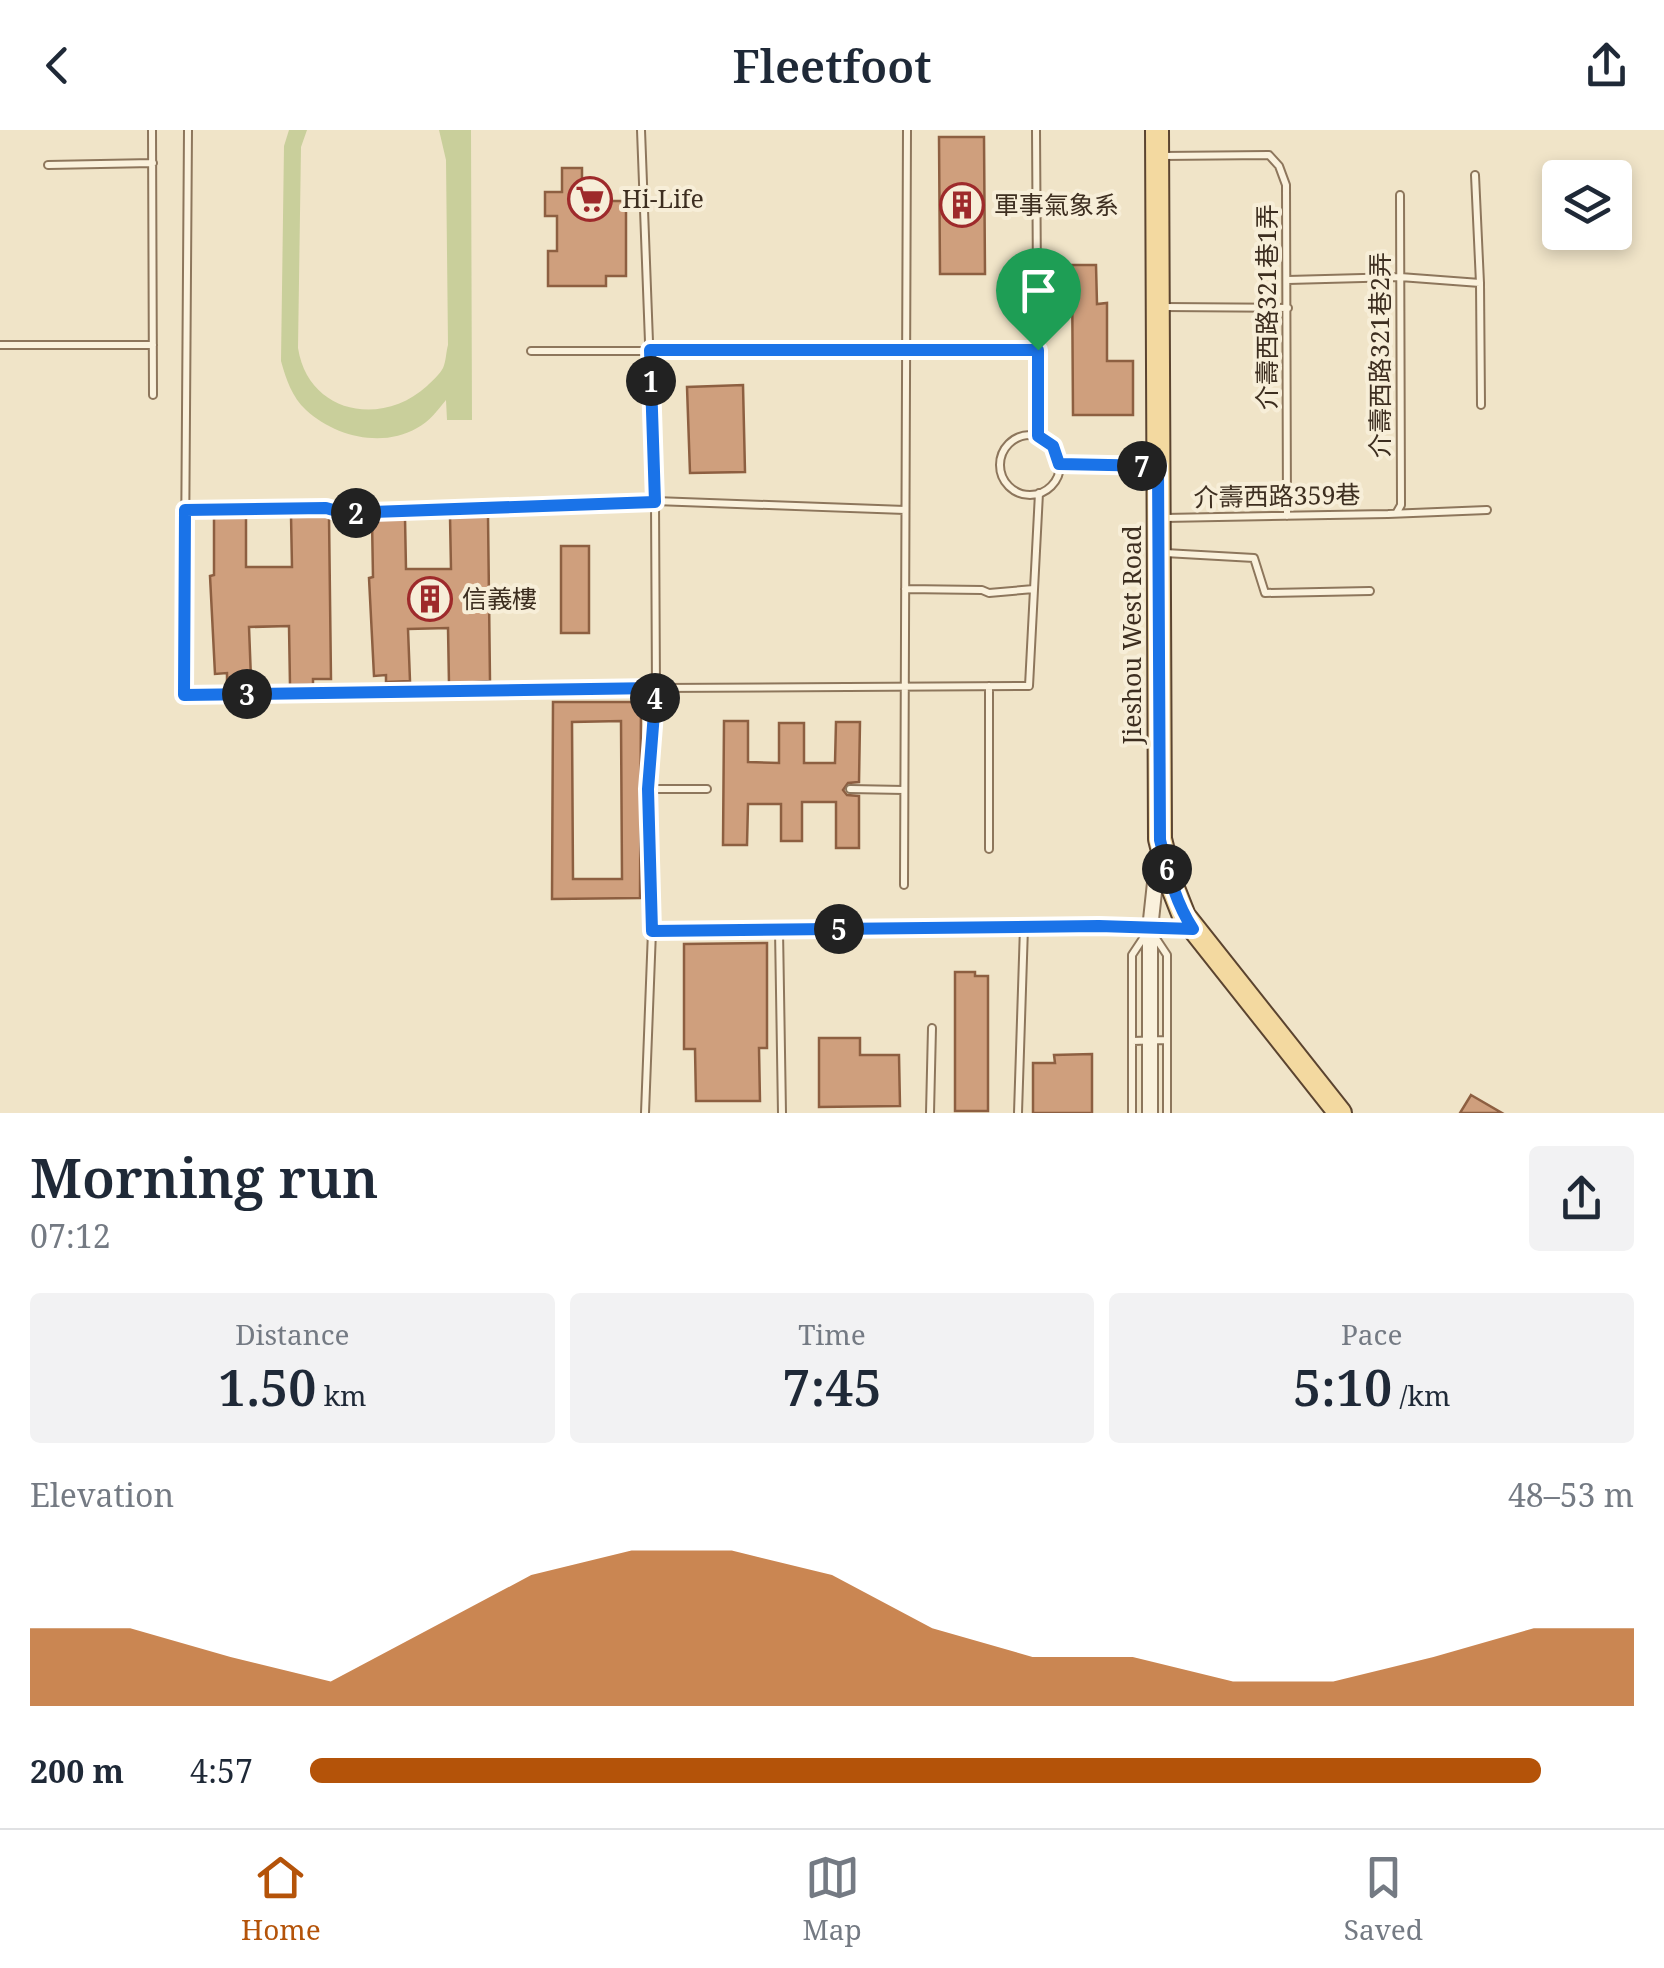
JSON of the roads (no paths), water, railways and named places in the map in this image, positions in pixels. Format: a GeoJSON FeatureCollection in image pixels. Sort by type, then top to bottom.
{"type":"FeatureCollection","features":[{"type":"Feature","properties":{"kind":"main road","name":"Jieshou West Road"},"geometry":{"type":"LineString","coordinates":[[1158,130],[1160,840],[1184,916],[1340,1113]]}},
{"type":"Feature","properties":{"kind":"street","name":"Jieshou West Road"},"geometry":{"type":"LineString","coordinates":[[1150,1113],[1150,929],[1160,840]]}},
{"type":"Feature","properties":{"kind":"lane"},"geometry":{"type":"LineString","coordinates":[[152,130],[153,395]]}},
{"type":"Feature","properties":{"kind":"lane"},"geometry":{"type":"LineString","coordinates":[[188,130],[184,695],[1028,686],[1039,493]]}},
{"type":"Feature","properties":{"kind":"lane"},"geometry":{"type":"LineString","coordinates":[[642,130],[655,502],[656,688],[648,789],[652,931],[645,1113]]}},
{"type":"Feature","properties":{"kind":"lane"},"geometry":{"type":"LineString","coordinates":[[904,885],[906,130]]}},
{"type":"Feature","properties":{"kind":"lane"},"geometry":{"type":"LineString","coordinates":[[1036,130],[1038,436]]}},
{"type":"Feature","properties":{"kind":"lane","name":"介壽西路321巷1弄"},"geometry":{"type":"LineString","coordinates":[[1158,156],[1261,154],[1274,158],[1286,185],[1288,516]]}},
{"type":"Feature","properties":{"kind":"lane"},"geometry":{"type":"LineString","coordinates":[[48,164],[152,163]]}},
{"type":"Feature","properties":{"kind":"lane"},"geometry":{"type":"LineString","coordinates":[[1475,174],[1481,404]]}},
{"type":"Feature","properties":{"kind":"lane","name":"介壽西路321巷2弄"},"geometry":{"type":"LineString","coordinates":[[1396,513],[1401,505],[1400,196]]}},
{"type":"Feature","properties":{"kind":"lane"},"geometry":{"type":"LineString","coordinates":[[1288,280],[1400,277],[1480,283]]}},
{"type":"Feature","properties":{"kind":"lane"},"geometry":{"type":"LineString","coordinates":[[1158,308],[1288,308]]}},
{"type":"Feature","properties":{"kind":"lane"},"geometry":{"type":"LineString","coordinates":[[0,346],[153,345]]}},
{"type":"Feature","properties":{"kind":"lane"},"geometry":{"type":"LineString","coordinates":[[531,351],[1038,350]]}},
{"type":"Feature","properties":{"kind":"lane"},"geometry":{"type":"LineString","coordinates":[[1028,434],[1053,446],[1059,464],[1054,482],[1039,493],[1019,493],[1000,470],[1000,460],[1010,442],[1028,434]]}},
{"type":"Feature","properties":{"kind":"lane"},"geometry":{"type":"LineString","coordinates":[[1059,464],[1158,466]]}},
{"type":"Feature","properties":{"kind":"lane"},"geometry":{"type":"LineString","coordinates":[[185,510],[326,508],[344,513],[655,502],[905,510]]}},
{"type":"Feature","properties":{"kind":"lane","name":"介壽西路359巷"},"geometry":{"type":"LineString","coordinates":[[1159,518],[1487,510]]}},
{"type":"Feature","properties":{"kind":"lane"},"geometry":{"type":"LineString","coordinates":[[1159,553],[1254,558],[1265,593],[1370,591]]}},
{"type":"Feature","properties":{"kind":"lane"},"geometry":{"type":"LineString","coordinates":[[904,589],[982,590],[989,594],[1034,589]]}},
{"type":"Feature","properties":{"kind":"lane"},"geometry":{"type":"LineString","coordinates":[[989,849],[990,686]]}},
{"type":"Feature","properties":{"kind":"lane"},"geometry":{"type":"LineString","coordinates":[[648,789],[707,790]]}},
{"type":"Feature","properties":{"kind":"lane"},"geometry":{"type":"LineString","coordinates":[[850,789],[904,790]]}},
{"type":"Feature","properties":{"kind":"lane"},"geometry":{"type":"LineString","coordinates":[[652,931],[1099,926],[1193,929]]}},
{"type":"Feature","properties":{"kind":"lane"},"geometry":{"type":"LineString","coordinates":[[1018,1113],[1024,927]]}},
{"type":"Feature","properties":{"kind":"lane","name":"Jieshou West Road"},"geometry":{"type":"LineString","coordinates":[[1132,1113],[1132,954],[1150,929],[1167,955],[1167,1113]]}},
{"type":"Feature","properties":{"kind":"lane"},"geometry":{"type":"LineString","coordinates":[[779,930],[782,1113]]}},
{"type":"Feature","properties":{"kind":"lane"},"geometry":{"type":"LineString","coordinates":[[930,1113],[932,1028]]}},
{"type":"Feature","properties":{"kind":"lane"},"geometry":{"type":"LineString","coordinates":[[1132,1041],[1167,1040]]}},
{"type":"Feature","properties":{"kind":"place","name":"Hi-Life"},"geometry":{"type":"Point","coordinates":[590,199]}},
{"type":"Feature","properties":{"kind":"place","name":"軍事氣象系"},"geometry":{"type":"Point","coordinates":[962,205]}},
{"type":"Feature","properties":{"kind":"place","name":"信義樓"},"geometry":{"type":"Point","coordinates":[430,599]}}]}
